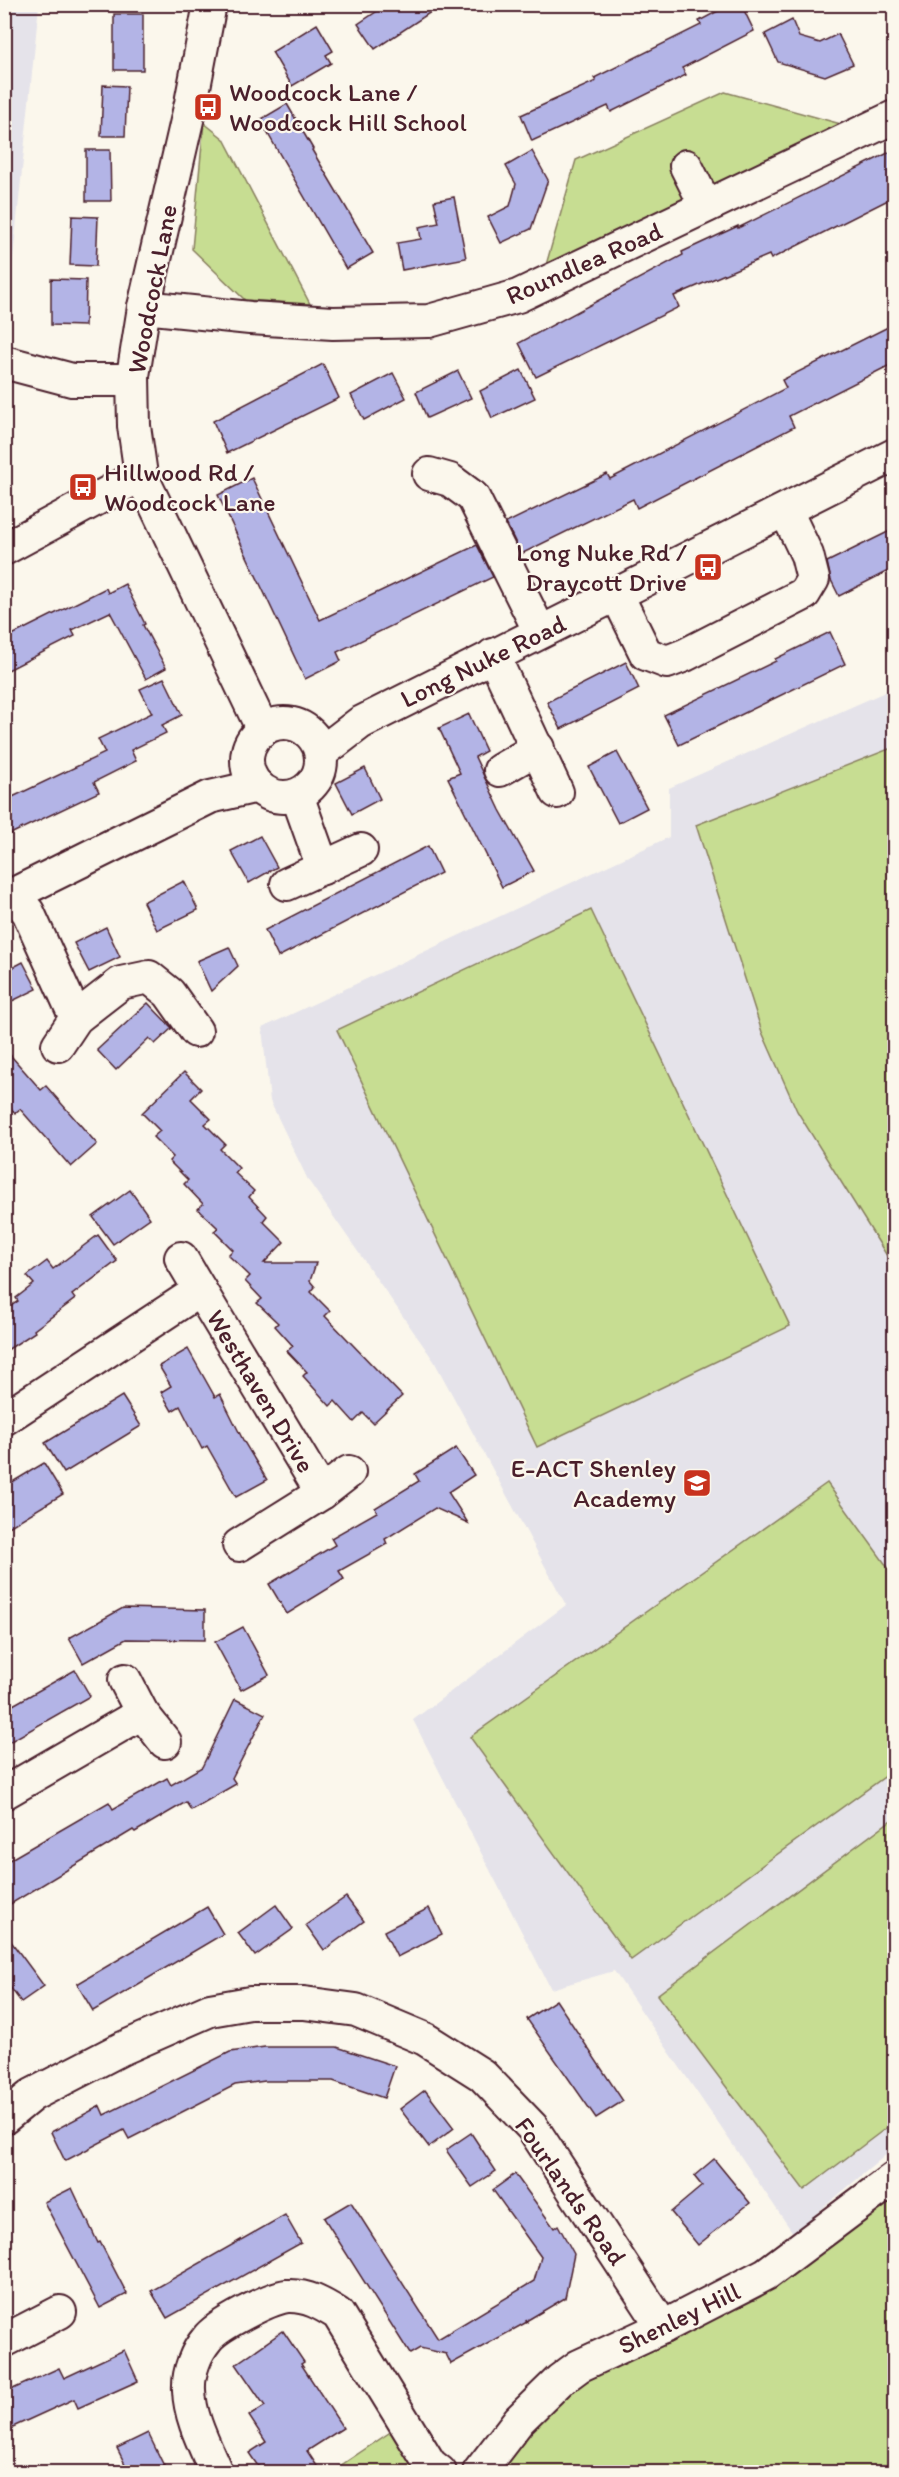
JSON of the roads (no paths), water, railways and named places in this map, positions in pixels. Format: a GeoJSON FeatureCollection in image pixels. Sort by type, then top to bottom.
{"type":"FeatureCollection","features":[{"type":"Feature","properties":{"kind":"street","name":"Woodcock Lane"},"geometry":{"type":"LineString","coordinates":[[210,4],[144,307],[133,381],[134,426],[141,475],[263,730]]}},
{"type":"Feature","properties":{"kind":"street","name":"Roundlea Road"},"geometry":{"type":"LineString","coordinates":[[144,307],[250,318],[333,323],[429,321],[518,296],[894,117]]}},
{"type":"Feature","properties":{"kind":"street"},"geometry":{"type":"LineString","coordinates":[[687,166],[706,206]]}},
{"type":"Feature","properties":{"kind":"street"},"geometry":{"type":"LineString","coordinates":[[4,362],[72,380],[133,381]]}},
{"type":"Feature","properties":{"kind":"street","name":"Long Nuke Road"},"geometry":{"type":"LineString","coordinates":[[263,730],[284,723],[313,741],[360,723],[894,455]]}},
{"type":"Feature","properties":{"kind":"street"},"geometry":{"type":"LineString","coordinates":[[429,474],[450,480],[473,497],[540,632]]}},
{"type":"Feature","properties":{"kind":"street"},"geometry":{"type":"LineString","coordinates":[[4,549],[141,475]]}},
{"type":"Feature","properties":{"kind":"street"},"geometry":{"type":"LineString","coordinates":[[617,595],[646,654],[667,662],[685,655],[804,594],[813,579],[807,555],[786,511]]}},
{"type":"Feature","properties":{"kind":"street"},"geometry":{"type":"LineString","coordinates":[[493,655],[557,792]]}},
{"type":"Feature","properties":{"kind":"street"},"geometry":{"type":"LineString","coordinates":[[263,730],[249,748],[252,773],[267,794],[279,797],[297,795],[307,790],[315,782],[321,763],[313,741]]}},
{"type":"Feature","properties":{"kind":"street"},"geometry":{"type":"LineString","coordinates":[[500,770],[538,748]]}},
{"type":"Feature","properties":{"kind":"street"},"geometry":{"type":"LineString","coordinates":[[76,1018],[27,912],[9,897],[252,773]]}},
{"type":"Feature","properties":{"kind":"street"},"geometry":{"type":"LineString","coordinates":[[297,795],[323,868]]}},
{"type":"Feature","properties":{"kind":"street"},"geometry":{"type":"LineString","coordinates":[[287,884],[361,850]]}},
{"type":"Feature","properties":{"kind":"street"},"geometry":{"type":"LineString","coordinates":[[58,1045],[76,1018],[121,983],[149,977],[169,993],[196,1031]]}},
{"type":"Feature","properties":{"kind":"street","name":"Westhaven Drive"},"geometry":{"type":"LineString","coordinates":[[181,1258],[322,1493]]}},
{"type":"Feature","properties":{"kind":"street","name":"Westhaven Drive"},"geometry":{"type":"LineString","coordinates":[[4,1419],[200,1290]]}},
{"type":"Feature","properties":{"kind":"street","name":"Westhaven Drive"},"geometry":{"type":"LineString","coordinates":[[238,1545],[322,1493],[349,1472]]}},
{"type":"Feature","properties":{"kind":"street"},"geometry":{"type":"LineString","coordinates":[[125,1680],[142,1713],[165,1742]]}},
{"type":"Feature","properties":{"kind":"street"},"geometry":{"type":"LineString","coordinates":[[4,1793],[142,1713]]}},
{"type":"Feature","properties":{"kind":"street","name":"Fourlands Road"},"geometry":{"type":"LineString","coordinates":[[4,2118],[32,2095],[121,2049],[210,2010],[250,2003],[303,2003],[356,2010],[425,2039],[482,2075],[532,2127],[663,2327]]}},
{"type":"Feature","properties":{"kind":"street","name":"Shenley Hill"},"geometry":{"type":"LineString","coordinates":[[479,2472],[519,2420],[560,2380],[579,2366],[663,2327],[766,2274],[894,2178]]}},
{"type":"Feature","properties":{"kind":"street"},"geometry":{"type":"LineString","coordinates":[[216,2472],[197,2429],[189,2389],[194,2358],[208,2337],[218,2330],[273,2299],[290,2296],[318,2300],[338,2314],[430,2464],[440,2472]]}},
{"type":"Feature","properties":{"kind":"street"},"geometry":{"type":"LineString","coordinates":[[4,2341],[60,2312]]}},
{"type":"Feature","properties":{"kind":"place","name":"Woodcock Lane / Woodcock Hill School"},"geometry":{"type":"Point","coordinates":[208,107]}},
{"type":"Feature","properties":{"kind":"place","name":"Hillwood Rd / Woodcock Lane"},"geometry":{"type":"Point","coordinates":[83,487]}},
{"type":"Feature","properties":{"kind":"place","name":"Long Nuke Rd / Draycott Drive"},"geometry":{"type":"Point","coordinates":[708,567]}},
{"type":"Feature","properties":{"kind":"place","name":"E-ACT Shenley Academy"},"geometry":{"type":"Point","coordinates":[697,1483]}}]}
